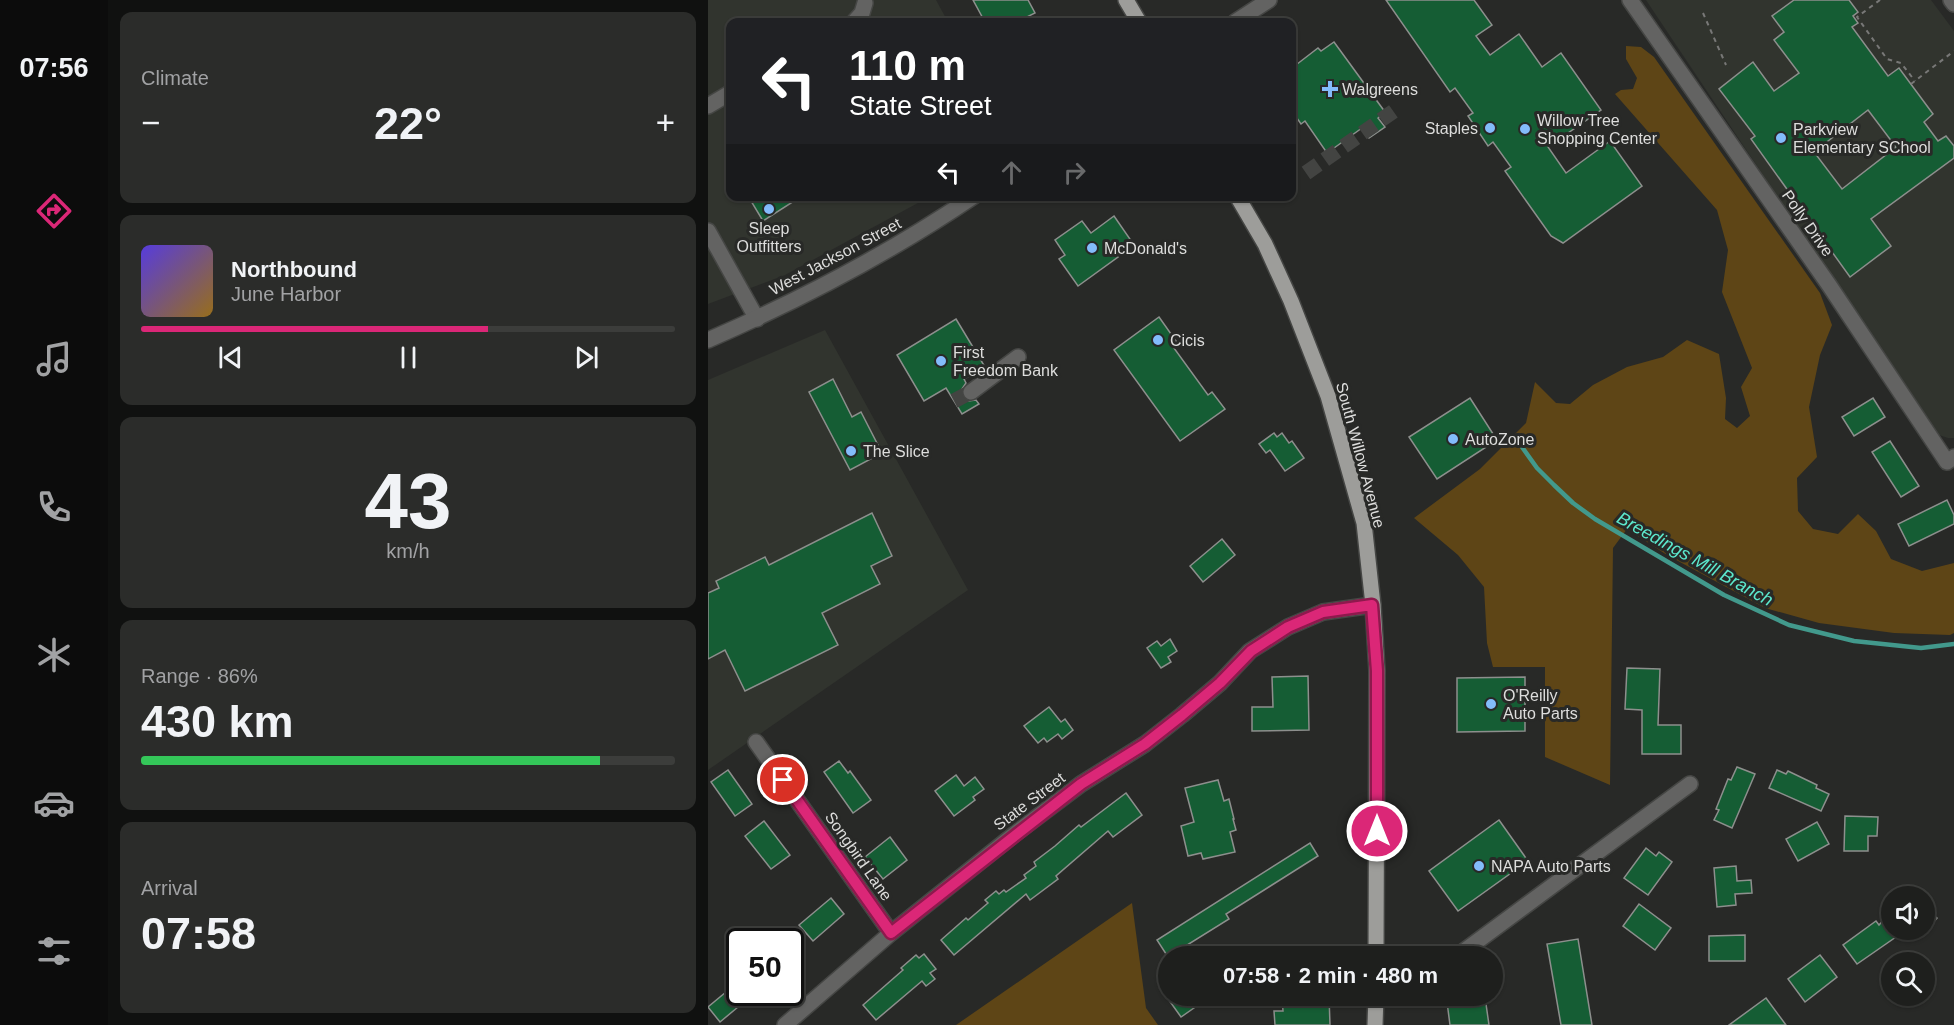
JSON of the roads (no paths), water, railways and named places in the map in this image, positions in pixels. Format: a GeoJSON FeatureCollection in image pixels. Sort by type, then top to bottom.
{"type":"FeatureCollection","features":[{"type":"Feature","properties":{"kind":"main road"},"geometry":{"type":"LineString","coordinates":[[1126,0],[1136,18]]}},
{"type":"Feature","properties":{"kind":"main road","name":"South Willow Avenue"},"geometry":{"type":"LineString","coordinates":[[1240,201],[1264,244],[1291,301],[1328,396],[1364,523],[1377,680],[1376,946]]}},
{"type":"Feature","properties":{"kind":"main road"},"geometry":{"type":"LineString","coordinates":[[1375,1025],[1376,1006]]}},
{"type":"Feature","properties":{"kind":"street"},"geometry":{"type":"LineString","coordinates":[[1241,18],[1269,0]]}},
{"type":"Feature","properties":{"kind":"street","name":"Polly Drive"},"geometry":{"type":"LineString","coordinates":[[1630,0],[1823,275],[1947,462],[1954,457]]}},
{"type":"Feature","properties":{"kind":"street"},"geometry":{"type":"LineString","coordinates":[[1951,0],[1954,4]]}},
{"type":"Feature","properties":{"kind":"street"},"geometry":{"type":"LineString","coordinates":[[858,18],[865,3]]}},
{"type":"Feature","properties":{"kind":"street"},"geometry":{"type":"LineString","coordinates":[[708,106],[726,95]]}},
{"type":"Feature","properties":{"kind":"street","name":"West Jackson Street"},"geometry":{"type":"LineString","coordinates":[[708,340],[757,319],[856,268],[966,201]]}},
{"type":"Feature","properties":{"kind":"street"},"geometry":{"type":"LineString","coordinates":[[708,231],[757,319]]}},
{"type":"Feature","properties":{"kind":"street"},"geometry":{"type":"LineString","coordinates":[[971,392],[1018,357]]}},
{"type":"Feature","properties":{"kind":"street","name":"State Street"},"geometry":{"type":"LineString","coordinates":[[785,1025],[891,933],[1081,784],[1145,744],[1182,715],[1220,683],[1251,651],[1288,627],[1323,612],[1372,605]]}},
{"type":"Feature","properties":{"kind":"street","name":"Songbird Lane"},"geometry":{"type":"LineString","coordinates":[[756,742],[891,933]]}},
{"type":"Feature","properties":{"kind":"street"},"geometry":{"type":"LineString","coordinates":[[1471,946],[1690,784]]}},
{"type":"Feature","properties":{"kind":"waterway","name":"Breedings Mill Branch"},"geometry":{"type":"LineString","coordinates":[[1522,447],[1537,468],[1554,485],[1595,519],[1724,595],[1789,625],[1854,641],[1921,648],[1954,644]]}},
{"type":"Feature","properties":{"kind":"tunnel"},"geometry":{"type":"LineString","coordinates":[[1306,173],[1398,108]]}},
{"type":"Feature","properties":{"kind":"tunnel"},"geometry":{"type":"LineString","coordinates":[[954,401],[971,392]]}},
{"type":"Feature","properties":{"kind":"place","name":"Walgreens"},"geometry":{"type":"Point","coordinates":[1330,89]}},
{"type":"Feature","properties":{"kind":"place","name":"Staples"},"geometry":{"type":"Point","coordinates":[1490,128]}},
{"type":"Feature","properties":{"kind":"place","name":"Willow Tree Shopping Center"},"geometry":{"type":"Point","coordinates":[1525,129]}},
{"type":"Feature","properties":{"kind":"place","name":"Parkview Elementary SChool"},"geometry":{"type":"Point","coordinates":[1781,138]}},
{"type":"Feature","properties":{"kind":"place","name":"Sleep Outfitters"},"geometry":{"type":"Point","coordinates":[769,209]}},
{"type":"Feature","properties":{"kind":"place","name":"McDonald's"},"geometry":{"type":"Point","coordinates":[1092,248]}},
{"type":"Feature","properties":{"kind":"place","name":"Cicis"},"geometry":{"type":"Point","coordinates":[1158,340]}},
{"type":"Feature","properties":{"kind":"place","name":"First Freedom Bank"},"geometry":{"type":"Point","coordinates":[941,361]}},
{"type":"Feature","properties":{"kind":"place","name":"AutoZone"},"geometry":{"type":"Point","coordinates":[1453,439]}},
{"type":"Feature","properties":{"kind":"place","name":"The Slice"},"geometry":{"type":"Point","coordinates":[851,451]}},
{"type":"Feature","properties":{"kind":"place","name":"O'Reilly Auto Parts"},"geometry":{"type":"Point","coordinates":[1491,704]}},
{"type":"Feature","properties":{"kind":"place","name":"NAPA Auto Parts"},"geometry":{"type":"Point","coordinates":[1479,866]}}]}
